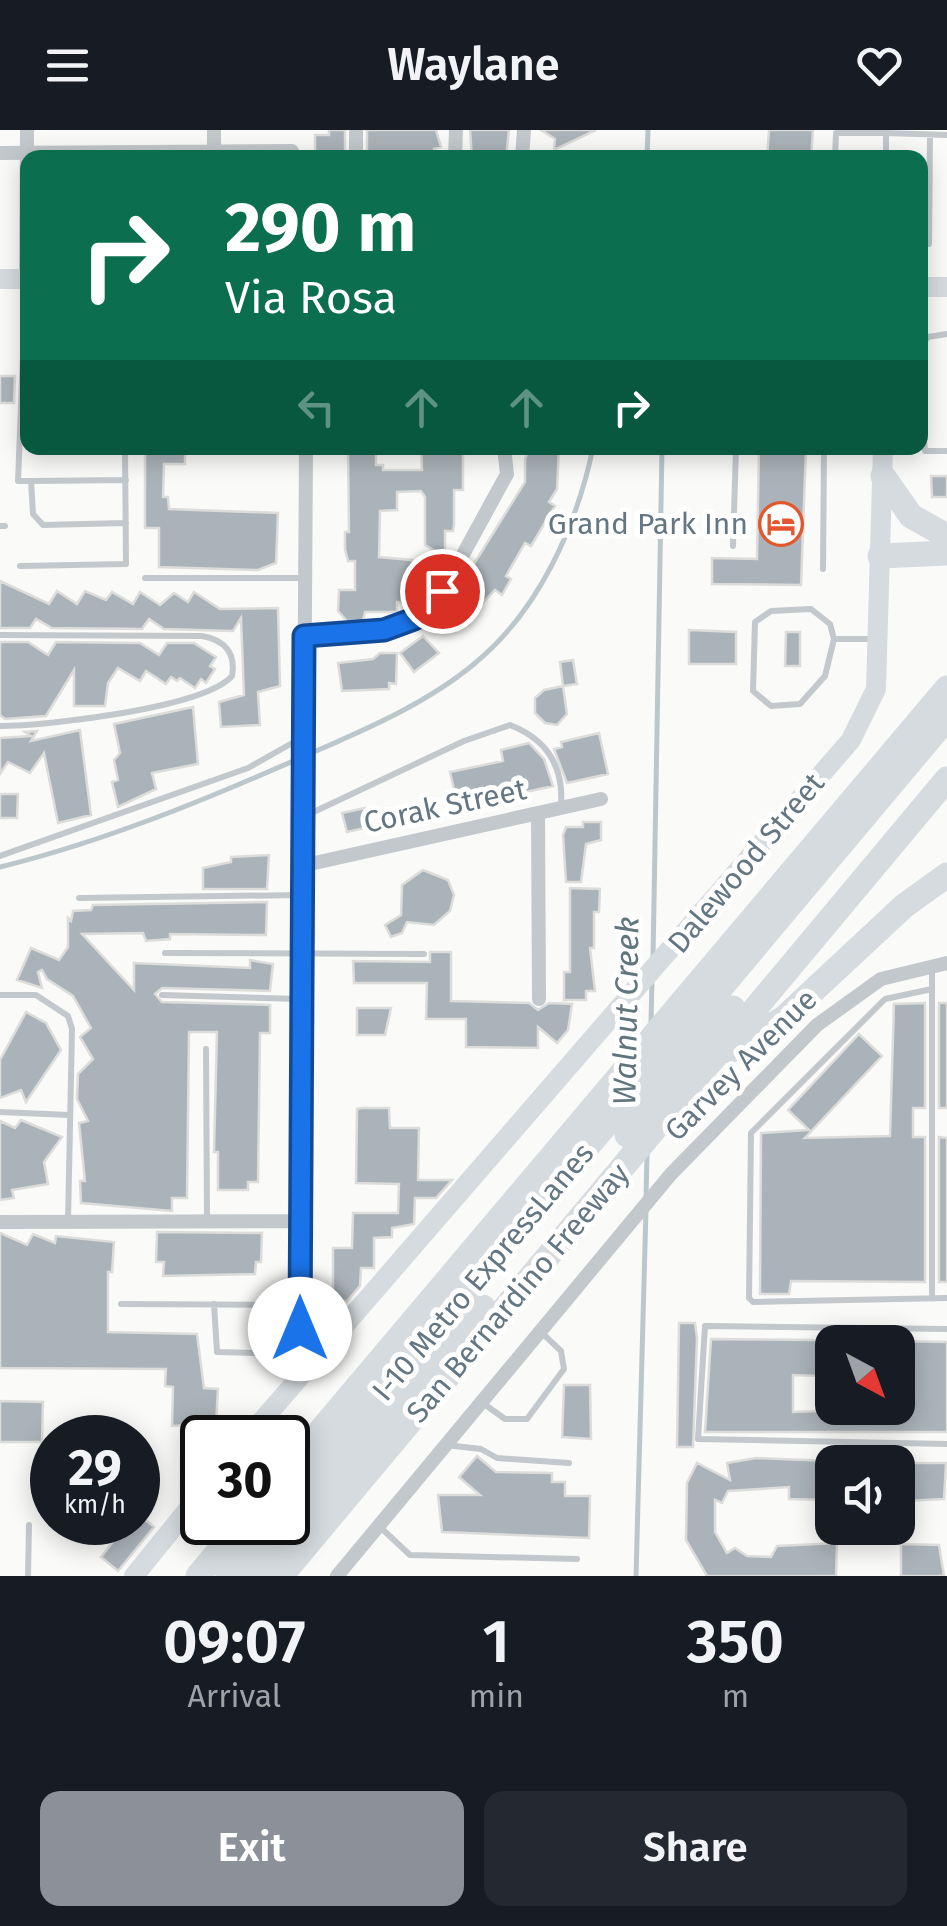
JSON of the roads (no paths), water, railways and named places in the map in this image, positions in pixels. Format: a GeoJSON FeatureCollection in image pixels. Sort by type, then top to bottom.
{"type":"FeatureCollection","features":[{"type":"Feature","properties":{"kind":"highway"},"geometry":{"type":"LineString","coordinates":[[882,476],[911,516],[947,536]]}},
{"type":"Feature","properties":{"kind":"highway"},"geometry":{"type":"LineString","coordinates":[[880,556],[947,553]]}},
{"type":"Feature","properties":{"kind":"highway","name":"San Bernardino Freeway"},"geometry":{"type":"LineString","coordinates":[[310,1442],[947,688]]}},
{"type":"Feature","properties":{"kind":"highway","name":"I-10 Metro ExpressLanes"},"geometry":{"type":"LineString","coordinates":[[310,1478],[947,718]]}},
{"type":"Feature","properties":{"kind":"highway","name":"San Bernardino Freeway"},"geometry":{"type":"LineString","coordinates":[[281,1576],[947,779]]}},
{"type":"Feature","properties":{"kind":"highway"},"geometry":{"type":"LineString","coordinates":[[712,1062],[784,1018],[915,896],[947,875]]}},
{"type":"Feature","properties":{"kind":"highway","name":"I-10 Metro ExpressLanes"},"geometry":{"type":"LineString","coordinates":[[257,1576],[738,1003],[776,983]]}},
{"type":"Feature","properties":{"kind":"highway"},"geometry":{"type":"LineString","coordinates":[[198,1576],[224,1545]]}},
{"type":"Feature","properties":{"kind":"highway"},"geometry":{"type":"LineString","coordinates":[[228,1576],[253,1545]]}},
{"type":"Feature","properties":{"kind":"street"},"geometry":{"type":"LineString","coordinates":[[300,1364],[306,455]]}},
{"type":"Feature","properties":{"kind":"street"},"geometry":{"type":"LineString","coordinates":[[304,636],[384,630],[414,619],[442,591],[508,474],[505,455]]}},
{"type":"Feature","properties":{"kind":"street","name":"Dalewood Street"},"geometry":{"type":"LineString","coordinates":[[264,1415],[300,1364],[609,1022],[852,740],[876,688],[883,455]]}},
{"type":"Feature","properties":{"kind":"street","name":"Corak Street"},"geometry":{"type":"LineString","coordinates":[[301,866],[600,799]]}},
{"type":"Feature","properties":{"kind":"street"},"geometry":{"type":"LineString","coordinates":[[538,814],[538,999]]}},
{"type":"Feature","properties":{"kind":"street","name":"Garvey Avenue"},"geometry":{"type":"LineString","coordinates":[[337,1576],[600,1255],[671,1174],[816,1024],[880,979],[939,964]]}},
{"type":"Feature","properties":{"kind":"street"},"geometry":{"type":"LineString","coordinates":[[0,1222],[300,1221]]}},
{"type":"Feature","properties":{"kind":"street"},"geometry":{"type":"LineString","coordinates":[[134,1576],[180,1519]]}},
{"type":"Feature","properties":{"kind":"lane"},"geometry":{"type":"LineString","coordinates":[[835,150],[836,132],[947,135]]}},
{"type":"Feature","properties":{"kind":"lane"},"geometry":{"type":"LineString","coordinates":[[886,133],[886,150]]}},
{"type":"Feature","properties":{"kind":"lane"},"geometry":{"type":"LineString","coordinates":[[928,244],[930,135]]}},
{"type":"Feature","properties":{"kind":"lane"},"geometry":{"type":"LineString","coordinates":[[20,381],[18,481],[126,480]]}},
{"type":"Feature","properties":{"kind":"lane"},"geometry":{"type":"LineString","coordinates":[[20,566],[122,568],[126,561],[125,455]]}},
{"type":"Feature","properties":{"kind":"lane"},"geometry":{"type":"LineString","coordinates":[[733,546],[736,455]]}},
{"type":"Feature","properties":{"kind":"lane"},"geometry":{"type":"LineString","coordinates":[[823,569],[824,455]]}},
{"type":"Feature","properties":{"kind":"lane"},"geometry":{"type":"LineString","coordinates":[[32,481],[33,514],[42,524],[126,523]]}},
{"type":"Feature","properties":{"kind":"lane"},"geometry":{"type":"LineString","coordinates":[[145,578],[304,578]]}},
{"type":"Feature","properties":{"kind":"lane"},"geometry":{"type":"LineString","coordinates":[[810,608],[830,624],[834,639],[825,676],[800,704],[772,706],[753,691],[755,622],[762,614],[810,608]]}},
{"type":"Feature","properties":{"kind":"lane"},"geometry":{"type":"LineString","coordinates":[[0,635],[202,636],[216,639],[229,649],[234,662],[232,676],[208,694],[60,722],[0,726]]}},
{"type":"Feature","properties":{"kind":"lane"},"geometry":{"type":"LineString","coordinates":[[834,639],[877,639]]}},
{"type":"Feature","properties":{"kind":"lane"},"geometry":{"type":"LineString","coordinates":[[302,818],[464,741],[510,725],[534,734],[551,752],[561,809]]}},
{"type":"Feature","properties":{"kind":"lane"},"geometry":{"type":"LineString","coordinates":[[0,856],[248,768],[303,740]]}},
{"type":"Feature","properties":{"kind":"lane"},"geometry":{"type":"LineString","coordinates":[[79,898],[301,895]]}},
{"type":"Feature","properties":{"kind":"lane"},"geometry":{"type":"LineString","coordinates":[[165,953],[301,950],[424,954]]}},
{"type":"Feature","properties":{"kind":"lane"},"geometry":{"type":"LineString","coordinates":[[932,1298],[932,989],[939,964]]}},
{"type":"Feature","properties":{"kind":"lane"},"geometry":{"type":"LineString","coordinates":[[932,989],[884,999],[751,1133],[749,1298],[753,1302],[947,1298]]}},
{"type":"Feature","properties":{"kind":"lane"},"geometry":{"type":"LineString","coordinates":[[0,994],[36,995],[68,1016],[72,1029],[68,1222]]}},
{"type":"Feature","properties":{"kind":"lane"},"geometry":{"type":"LineString","coordinates":[[162,995],[301,1000]]}},
{"type":"Feature","properties":{"kind":"lane"},"geometry":{"type":"LineString","coordinates":[[206,1050],[207,1222]]}},
{"type":"Feature","properties":{"kind":"lane"},"geometry":{"type":"LineString","coordinates":[[0,1112],[70,1115]]}},
{"type":"Feature","properties":{"kind":"lane"},"geometry":{"type":"LineString","coordinates":[[120,1304],[300,1305]]}},
{"type":"Feature","properties":{"kind":"lane"},"geometry":{"type":"LineString","coordinates":[[214,1304],[216,1352],[300,1364]]}},
{"type":"Feature","properties":{"kind":"lane"},"geometry":{"type":"LineString","coordinates":[[947,1329],[704,1326],[698,1439],[947,1444]]}},
{"type":"Feature","properties":{"kind":"lane"},"geometry":{"type":"LineString","coordinates":[[480,1402],[506,1418],[527,1419],[564,1369],[561,1351],[539,1330]]}},
{"type":"Feature","properties":{"kind":"lane"},"geometry":{"type":"LineString","coordinates":[[444,1445],[481,1449],[497,1458],[569,1463]]}},
{"type":"Feature","properties":{"kind":"lane"},"geometry":{"type":"LineString","coordinates":[[28,1576],[29,1524]]}},
{"type":"Feature","properties":{"kind":"lane"},"geometry":{"type":"LineString","coordinates":[[378,1526],[410,1555],[577,1559]]}},
{"type":"Feature","properties":{"kind":"waterway","name":"Walnut Creek"},"geometry":{"type":"LineString","coordinates":[[647,150],[648,130]]}},
{"type":"Feature","properties":{"kind":"waterway","name":"Walnut Creek"},"geometry":{"type":"LineString","coordinates":[[0,867],[117,832],[232,787],[372,726],[455,678],[497,643],[536,593],[565,537],[591,455]]}},
{"type":"Feature","properties":{"kind":"waterway","name":"Walnut Creek"},"geometry":{"type":"LineString","coordinates":[[653,958],[662,455]]}},
{"type":"Feature","properties":{"kind":"waterway","name":"Walnut Creek"},"geometry":{"type":"LineString","coordinates":[[651,1023],[652,979]]}},
{"type":"Feature","properties":{"kind":"waterway","name":"Walnut Creek"},"geometry":{"type":"LineString","coordinates":[[646,1198],[647,1154]]}},
{"type":"Feature","properties":{"kind":"waterway","name":"Walnut Creek"},"geometry":{"type":"LineString","coordinates":[[636,1576],[646,1209]]}},
{"type":"Feature","properties":{"kind":"place","name":"Grand Park Inn"},"geometry":{"type":"Point","coordinates":[781,524]}}]}
